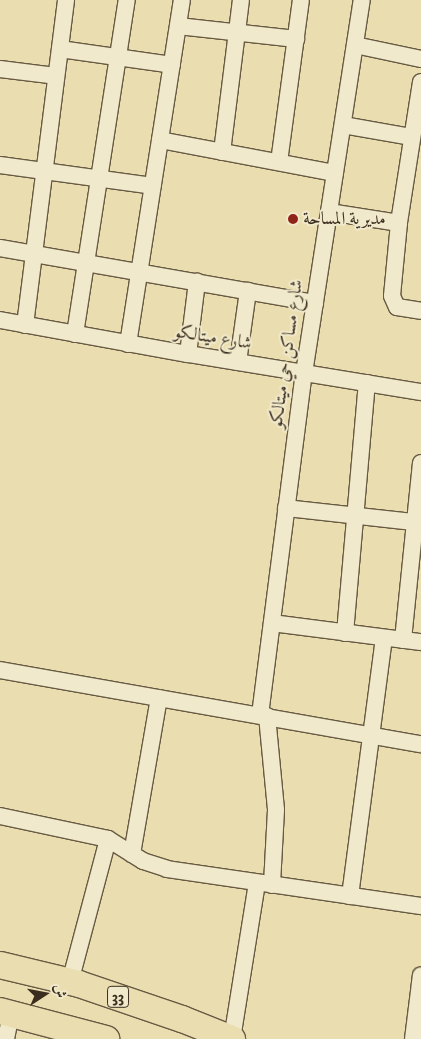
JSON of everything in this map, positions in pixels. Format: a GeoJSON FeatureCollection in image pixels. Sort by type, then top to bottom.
{"type":"FeatureCollection","features":[{"type":"Feature","properties":{"kind":"highway","name":"33"},"geometry":{"type":"LineString","coordinates":[[0,965],[70,982],[131,1001],[232,1039]]}},
{"type":"Feature","properties":{"kind":"highway"},"geometry":{"type":"LineString","coordinates":[[6,1012],[91,1037]]}},
{"type":"Feature","properties":{"kind":"street"},"geometry":{"type":"LineString","coordinates":[[25,325],[66,0]]}},
{"type":"Feature","properties":{"kind":"street"},"geometry":{"type":"LineString","coordinates":[[76,334],[127,0]]}},
{"type":"Feature","properties":{"kind":"street"},"geometry":{"type":"LineString","coordinates":[[128,344],[182,0]]}},
{"type":"Feature","properties":{"kind":"street"},"geometry":{"type":"LineString","coordinates":[[222,152],[241,0]]}},
{"type":"Feature","properties":{"kind":"street"},"geometry":{"type":"LineString","coordinates":[[279,162],[301,0]]}},
{"type":"Feature","properties":{"kind":"street","name":"شارع مساكن حي ميتالكو"},"geometry":{"type":"LineString","coordinates":[[232,1039],[265,884],[276,810],[263,716],[272,623],[304,373],[362,0]]}},
{"type":"Feature","properties":{"kind":"street"},"geometry":{"type":"LineString","coordinates":[[178,26],[296,39]]}},
{"type":"Feature","properties":{"kind":"street"},"geometry":{"type":"LineString","coordinates":[[355,45],[421,59]]}},
{"type":"Feature","properties":{"kind":"street"},"geometry":{"type":"LineString","coordinates":[[60,49],[172,66]]}},
{"type":"Feature","properties":{"kind":"street"},"geometry":{"type":"LineString","coordinates":[[0,68],[56,76]]}},
{"type":"Feature","properties":{"kind":"street"},"geometry":{"type":"LineString","coordinates":[[421,82],[399,223],[392,296],[393,302],[397,307],[421,311]]}},
{"type":"Feature","properties":{"kind":"street"},"geometry":{"type":"LineString","coordinates":[[343,125],[412,138]]}},
{"type":"Feature","properties":{"kind":"street"},"geometry":{"type":"LineString","coordinates":[[160,140],[336,173]]}},
{"type":"Feature","properties":{"kind":"street"},"geometry":{"type":"LineString","coordinates":[[0,165],[153,186]]}},
{"type":"Feature","properties":{"kind":"street"},"geometry":{"type":"LineString","coordinates":[[329,212],[399,223]]}},
{"type":"Feature","properties":{"kind":"street"},"geometry":{"type":"LineString","coordinates":[[0,248],[315,303]]}},
{"type":"Feature","properties":{"kind":"street"},"geometry":{"type":"LineString","coordinates":[[188,354],[197,282]]}},
{"type":"Feature","properties":{"kind":"street"},"geometry":{"type":"LineString","coordinates":[[238,362],[248,291]]}},
{"type":"Feature","properties":{"kind":"street","name":"شارع ميتالكو"},"geometry":{"type":"LineString","coordinates":[[0,320],[128,344],[421,392]]}},
{"type":"Feature","properties":{"kind":"street"},"geometry":{"type":"LineString","coordinates":[[345,633],[367,383]]}},
{"type":"Feature","properties":{"kind":"street"},"geometry":{"type":"LineString","coordinates":[[403,640],[418,523],[421,463]]}},
{"type":"Feature","properties":{"kind":"street"},"geometry":{"type":"LineString","coordinates":[[286,508],[418,523]]}},
{"type":"Feature","properties":{"kind":"street"},"geometry":{"type":"LineString","coordinates":[[272,623],[421,642]]}},
{"type":"Feature","properties":{"kind":"street"},"geometry":{"type":"LineString","coordinates":[[350,896],[384,638]]}},
{"type":"Feature","properties":{"kind":"street"},"geometry":{"type":"LineString","coordinates":[[0,670],[421,744]]}},
{"type":"Feature","properties":{"kind":"street"},"geometry":{"type":"LineString","coordinates":[[132,854],[159,698]]}},
{"type":"Feature","properties":{"kind":"street"},"geometry":{"type":"LineString","coordinates":[[0,816],[108,839],[132,854],[166,869],[421,906]]}},
{"type":"Feature","properties":{"kind":"street"},"geometry":{"type":"LineString","coordinates":[[70,982],[108,839]]}},
{"type":"Feature","properties":{"kind":"street"},"geometry":{"type":"LineString","coordinates":[[413,1039],[421,975]]}},
{"type":"Feature","properties":{"kind":"street"},"geometry":{"type":"LineString","coordinates":[[6,1012],[6,1039]]}},
{"type":"Feature","properties":{"kind":"place","name":"مديرية المساحة"},"geometry":{"type":"Point","coordinates":[293,219]}}]}
